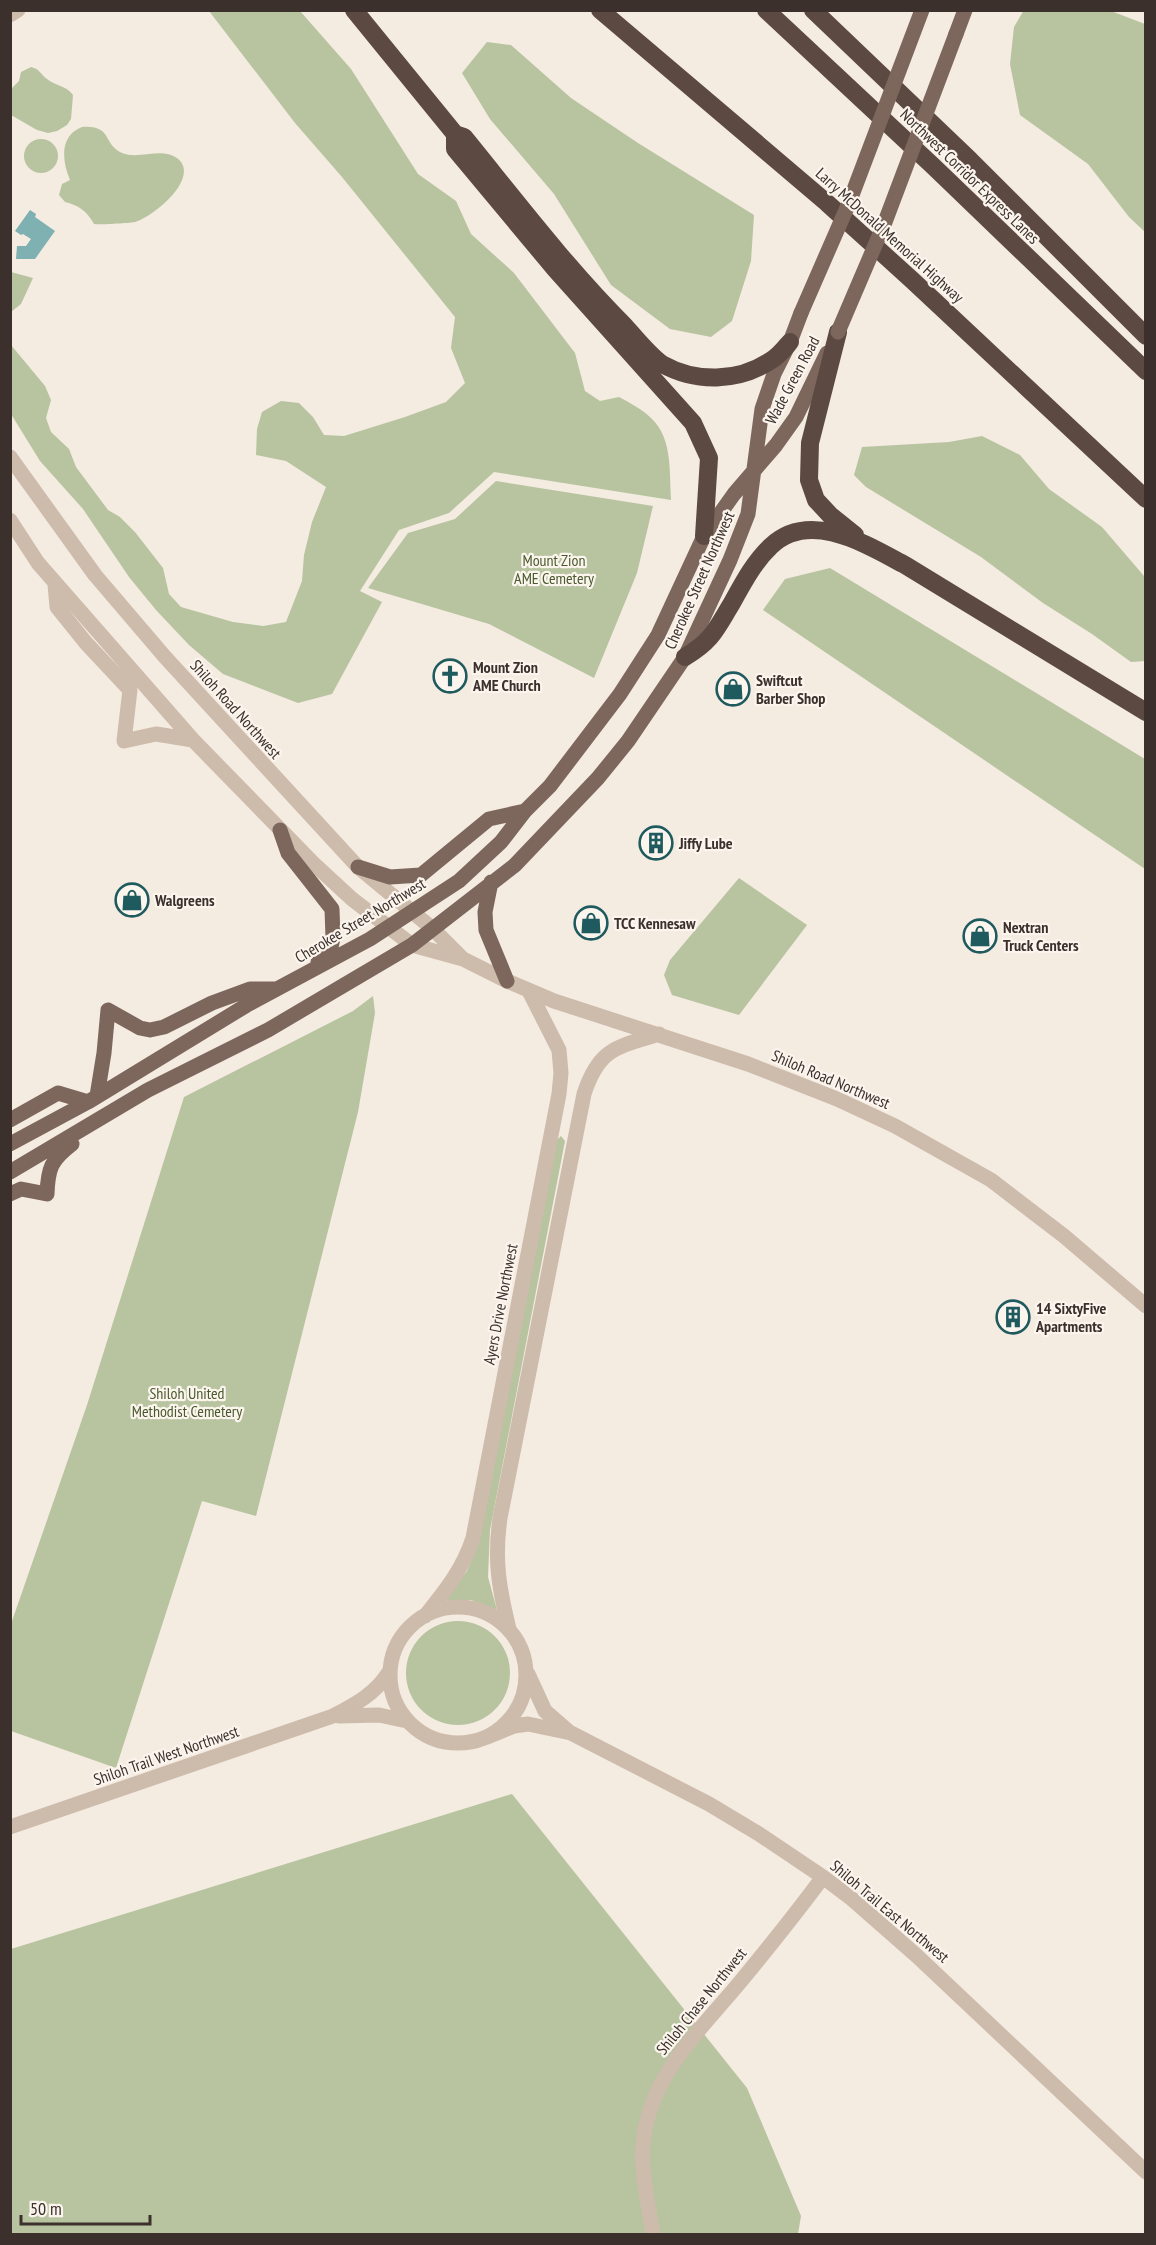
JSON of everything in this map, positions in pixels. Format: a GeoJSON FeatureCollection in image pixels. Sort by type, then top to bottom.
{"type":"FeatureCollection","features":[{"type":"Feature","properties":{"kind":"highway"},"geometry":{"type":"LineString","coordinates":[[354,10],[455,134],[464,137],[609,310],[661,363],[694,376],[725,378],[750,371],[772,360],[790,342]]}},
{"type":"Feature","properties":{"kind":"highway","name":"Larry McDonald Memorial Highway"},"geometry":{"type":"LineString","coordinates":[[600,10],[835,210],[1146,499]]}},
{"type":"Feature","properties":{"kind":"highway","name":"Northwest Corridor Express Lanes"},"geometry":{"type":"LineString","coordinates":[[765,10],[942,174],[1146,371]]}},
{"type":"Feature","properties":{"kind":"highway"},"geometry":{"type":"LineString","coordinates":[[813,10],[970,160],[1146,336]]}},
{"type":"Feature","properties":{"kind":"highway"},"geometry":{"type":"LineString","coordinates":[[455,134],[454,149],[555,269],[693,423],[709,458],[704,536]]}},
{"type":"Feature","properties":{"kind":"highway"},"geometry":{"type":"LineString","coordinates":[[838,332],[810,443],[809,480],[816,500],[870,547],[1003,624],[1146,712]]}},
{"type":"Feature","properties":{"kind":"highway"},"geometry":{"type":"LineString","coordinates":[[685,657],[704,646],[717,631],[748,575],[762,556],[781,538],[812,528],[870,547]]}},
{"type":"Feature","properties":{"kind":"main road","name":"Wade Green Road"},"geometry":{"type":"LineString","coordinates":[[754,470],[762,409],[774,374],[790,342],[857,182],[922,10]]}},
{"type":"Feature","properties":{"kind":"main road","name":"Wade Green Road"},"geometry":{"type":"LineString","coordinates":[[754,470],[796,417],[838,332],[898,188],[966,10]]}},
{"type":"Feature","properties":{"kind":"main road","name":"Cherokee Street Northwest"},"geometry":{"type":"LineString","coordinates":[[10,1144],[92,1099],[247,1005],[389,927],[459,881],[501,842],[525,811],[550,786],[595,728],[641,663],[662,627],[704,536],[716,517],[754,470]]}},
{"type":"Feature","properties":{"kind":"main road","name":"Cherokee Street Northwest"},"geometry":{"type":"LineString","coordinates":[[10,1172],[148,1090],[268,1030],[412,945],[515,865],[598,778],[628,741],[685,657],[730,560],[748,514],[754,470]]}},
{"type":"Feature","properties":{"kind":"main road"},"geometry":{"type":"LineString","coordinates":[[358,867],[390,877],[421,875],[489,819],[525,811]]}},
{"type":"Feature","properties":{"kind":"main road"},"geometry":{"type":"LineString","coordinates":[[280,831],[288,853],[332,909],[334,929],[331,947],[313,969]]}},
{"type":"Feature","properties":{"kind":"main road"},"geometry":{"type":"LineString","coordinates":[[491,882],[485,912],[486,930],[507,981]]}},
{"type":"Feature","properties":{"kind":"main road"},"geometry":{"type":"LineString","coordinates":[[10,1120],[58,1094],[92,1099],[104,1053],[108,1010],[140,1028],[150,1030],[164,1027],[212,1003],[250,989],[278,989]]}},
{"type":"Feature","properties":{"kind":"main road"},"geometry":{"type":"LineString","coordinates":[[10,1194],[21,1189],[46,1194],[48,1172],[57,1156],[117,1109]]}},
{"type":"Feature","properties":{"kind":"street"},"geometry":{"type":"LineString","coordinates":[[10,15],[18,10]]}},
{"type":"Feature","properties":{"kind":"street","name":"Shiloh Road Northwest"},"geometry":{"type":"LineString","coordinates":[[10,457],[102,583],[165,657],[358,867],[433,928],[463,959]]}},
{"type":"Feature","properties":{"kind":"street","name":"Shiloh Road Northwest"},"geometry":{"type":"LineString","coordinates":[[10,520],[38,563],[55,584],[193,740],[280,831],[352,899],[412,945],[463,959],[529,991],[575,1008],[782,1076],[837,1099],[914,1136],[991,1180],[1064,1236],[1146,1306]]}},
{"type":"Feature","properties":{"kind":"street"},"geometry":{"type":"LineString","coordinates":[[55,584],[57,607],[130,690],[124,741],[156,734],[193,740]]}},
{"type":"Feature","properties":{"kind":"street","name":"Ayers Drive Northwest"},"geometry":{"type":"LineString","coordinates":[[424,1616],[455,1577],[466,1558],[473,1538],[559,1094],[561,1073],[559,1050],[529,991]]}},
{"type":"Feature","properties":{"kind":"street"},"geometry":{"type":"LineString","coordinates":[[509,1629],[496,1563],[496,1546],[584,1094],[595,1066],[605,1056],[624,1045],[659,1034]]}},
{"type":"Feature","properties":{"kind":"street"},"geometry":{"type":"LineString","coordinates":[[451,1607],[470,1608],[484,1612],[509,1629],[523,1655],[526,1670],[522,1700],[502,1727],[487,1737],[471,1742],[453,1743],[436,1740],[407,1721],[394,1699],[389,1672],[393,1653],[402,1635],[415,1621],[451,1607]]}},
{"type":"Feature","properties":{"kind":"street","name":"Shiloh Trail East Northwest"},"geometry":{"type":"LineString","coordinates":[[526,1670],[545,1711],[571,1733],[709,1804],[823,1877],[917,1956],[1146,2172]]}},
{"type":"Feature","properties":{"kind":"street","name":"Shiloh Trail West Northwest"},"geometry":{"type":"LineString","coordinates":[[10,1827],[333,1716],[372,1693],[389,1672]]}},
{"type":"Feature","properties":{"kind":"street","name":"Shiloh Trail West Northwest"},"geometry":{"type":"LineString","coordinates":[[333,1716],[379,1714],[407,1721]]}},
{"type":"Feature","properties":{"kind":"street","name":"Shiloh Trail East Northwest"},"geometry":{"type":"LineString","coordinates":[[487,1737],[514,1726],[528,1724],[571,1733]]}},
{"type":"Feature","properties":{"kind":"street","name":"Shiloh Chase Northwest"},"geometry":{"type":"LineString","coordinates":[[653,2235],[643,2163],[643,2147],[647,2118],[658,2090],[682,2050],[741,1981],[823,1877]]}},
{"type":"Feature","properties":{"kind":"green space"},"geometry":{"type":"Polygon","coordinates":[[[1024,10],[1111,11],[1145,24],[1145,232],[1129,217],[1088,164],[1020,115],[1010,64],[1014,27],[1024,10]]]}},
{"type":"Feature","properties":{"kind":"green space"},"geometry":{"type":"Polygon","coordinates":[[[209,11],[300,11],[351,69],[418,174],[456,201],[471,234],[514,273],[575,353],[585,391],[600,401],[619,397],[636,406],[651,418],[663,435],[670,467],[671,500],[494,472],[449,513],[399,530],[360,591],[382,602],[332,694],[298,703],[223,674],[189,645],[129,577],[83,509],[40,461],[11,414],[11,345],[45,386],[51,400],[46,418],[51,432],[69,449],[76,467],[108,510],[120,517],[135,532],[163,568],[169,594],[181,607],[233,622],[263,626],[286,622],[302,581],[304,555],[312,522],[326,487],[286,461],[256,455],[257,429],[262,412],[281,401],[299,403],[313,417],[324,435],[344,436],[446,402],[465,383],[451,348],[455,317],[342,177],[295,123],[209,11]]]}},
{"type":"Feature","properties":{"kind":"green space"},"geometry":{"type":"Polygon","coordinates":[[[487,42],[511,45],[571,98],[638,143],[754,215],[751,261],[732,321],[711,337],[670,329],[611,285],[554,194],[490,119],[462,73],[487,42]]]}},
{"type":"Feature","properties":{"kind":"green space"},"geometry":{"type":"Polygon","coordinates":[[[31,67],[73,95],[71,119],[67,125],[57,131],[48,133],[37,130],[11,115],[11,89],[19,81],[21,72],[31,67]]]}},
{"type":"Feature","properties":{"kind":"green space"},"geometry":{"type":"Polygon","coordinates":[[[82,127],[99,129],[122,153],[136,155],[157,153],[177,158],[183,166],[184,175],[179,185],[163,205],[143,219],[135,222],[94,224],[82,209],[65,202],[59,195],[62,184],[70,180],[64,157],[66,143],[69,136],[82,127]]]}},
{"type":"Feature","properties":{"kind":"green space"},"geometry":{"type":"Polygon","coordinates":[[[41,139],[53,144],[58,156],[53,168],[41,173],[29,168],[24,156],[29,144],[41,139]]]}},
{"type":"Feature","properties":{"kind":"green space"},"geometry":{"type":"Polygon","coordinates":[[[11,272],[33,278],[21,304],[11,312],[11,272]]]}},
{"type":"Feature","properties":{"kind":"green space"},"geometry":{"type":"Polygon","coordinates":[[[982,436],[1020,455],[1049,489],[1102,527],[1144,576],[1146,579],[1145,661],[1131,662],[1043,603],[981,557],[866,487],[854,475],[862,447],[949,442],[982,436]]]}},
{"type":"Feature","properties":{"kind":"green space","name":"Mount Zion AME Cemetery"},"geometry":{"type":"Polygon","coordinates":[[[496,481],[653,506],[637,573],[594,678],[489,624],[368,588],[408,533],[455,519],[496,481]]]}},
{"type":"Feature","properties":{"kind":"green space"},"geometry":{"type":"Polygon","coordinates":[[[830,568],[1145,759],[1145,869],[763,610],[785,579],[830,568]]]}},
{"type":"Feature","properties":{"kind":"green space"},"geometry":{"type":"Polygon","coordinates":[[[739,878],[807,925],[739,1015],[672,995],[664,975],[670,960],[739,878]]]}},
{"type":"Feature","properties":{"kind":"green space","name":"Shiloh United Methodist Cemetery"},"geometry":{"type":"Polygon","coordinates":[[[373,996],[375,1013],[358,1112],[256,1516],[202,1501],[116,1768],[11,1731],[11,1624],[87,1405],[184,1097],[353,1011],[373,996]]]}},
{"type":"Feature","properties":{"kind":"green space"},"geometry":{"type":"Polygon","coordinates":[[[561,1136],[565,1141],[490,1530],[488,1577],[497,1610],[471,1600],[445,1600],[467,1571],[478,1545],[557,1140],[561,1136]]]}},
{"type":"Feature","properties":{"kind":"green space"},"geometry":{"type":"Polygon","coordinates":[[[458,1621],[478,1625],[487,1630],[501,1644],[506,1653],[510,1673],[506,1693],[501,1702],[487,1716],[478,1721],[458,1725],[438,1721],[429,1716],[415,1702],[410,1693],[406,1673],[410,1653],[415,1644],[429,1630],[438,1625],[458,1621]]]}},
{"type":"Feature","properties":{"kind":"green space"},"geometry":{"type":"Polygon","coordinates":[[[512,1794],[747,2088],[801,2216],[798,2234],[11,2234],[11,1949],[512,1794]]]}},
{"type":"Feature","properties":{"kind":"water"},"geometry":{"type":"Polygon","coordinates":[[[30,210],[36,214],[35,217],[55,231],[35,259],[16,259],[17,246],[26,246],[31,239],[15,231],[30,210]]]}},
{"type":"Feature","properties":{"kind":"place","name":"Mount Zion AME Church"},"geometry":{"type":"Point","coordinates":[450,676]}},
{"type":"Feature","properties":{"kind":"place","name":"Swiftcut Barber Shop"},"geometry":{"type":"Point","coordinates":[733,689]}},
{"type":"Feature","properties":{"kind":"place","name":"Jiffy Lube"},"geometry":{"type":"Point","coordinates":[656,843]}},
{"type":"Feature","properties":{"kind":"place","name":"Walgreens"},"geometry":{"type":"Point","coordinates":[132,900]}},
{"type":"Feature","properties":{"kind":"place","name":"TCC Kennesaw"},"geometry":{"type":"Point","coordinates":[591,923]}},
{"type":"Feature","properties":{"kind":"place","name":"Nextran Truck Centers"},"geometry":{"type":"Point","coordinates":[980,936]}},
{"type":"Feature","properties":{"kind":"place","name":"14 SixtyFive Apartments"},"geometry":{"type":"Point","coordinates":[1013,1317]}}]}
